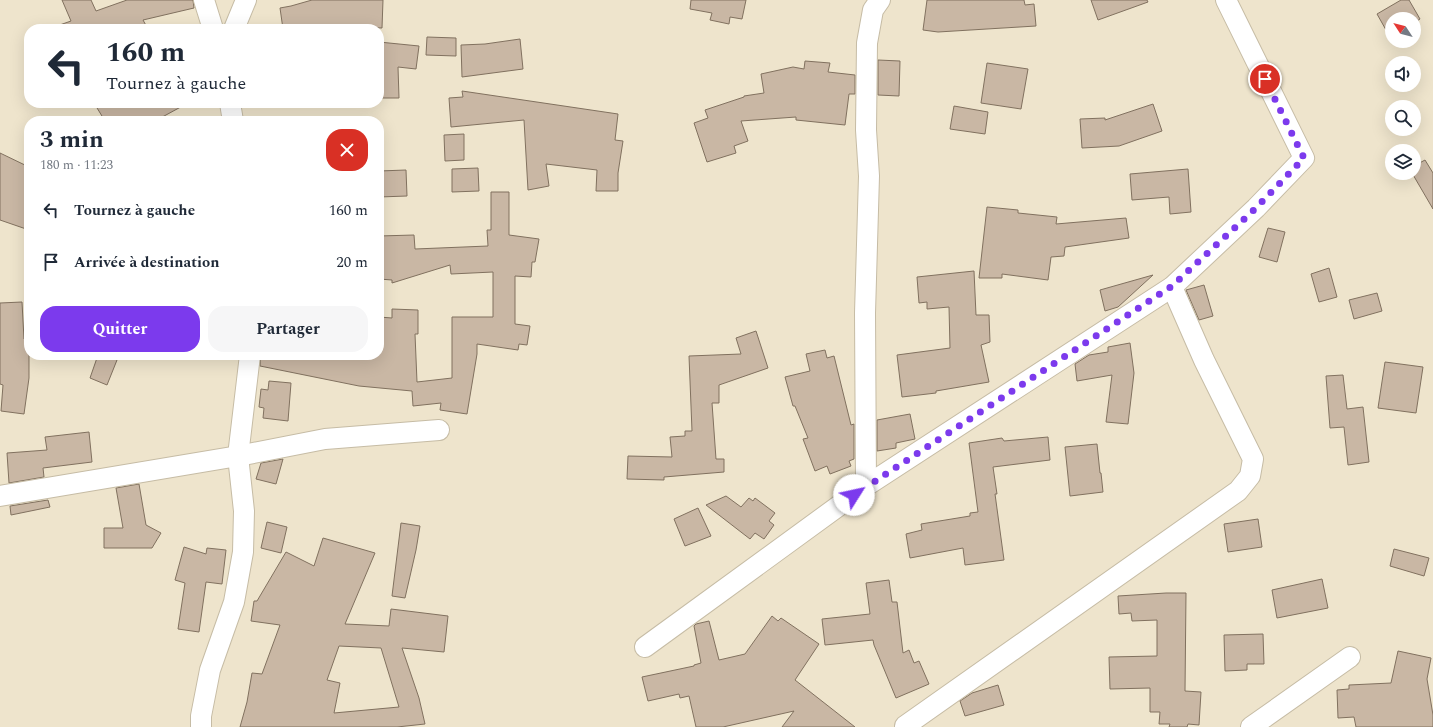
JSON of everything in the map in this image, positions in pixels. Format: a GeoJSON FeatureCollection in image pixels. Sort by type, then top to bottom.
{"type":"FeatureCollection","features":[{"type":"Feature","properties":{"kind":"street"},"geometry":{"type":"LineString","coordinates":[[204,0],[211,24]]}},
{"type":"Feature","properties":{"kind":"street"},"geometry":{"type":"LineString","coordinates":[[236,24],[246,0]]}},
{"type":"Feature","properties":{"kind":"street"},"geometry":{"type":"LineString","coordinates":[[866,486],[865,313],[869,176],[866,130],[867,43],[873,10],[880,0]]}},
{"type":"Feature","properties":{"kind":"street"},"geometry":{"type":"LineString","coordinates":[[645,647],[866,486],[1172,286],[1240,224],[1304,158],[1226,0]]}},
{"type":"Feature","properties":{"kind":"street"},"geometry":{"type":"LineString","coordinates":[[906,727],[905,726],[1238,491],[1250,476],[1253,459],[1204,360],[1172,286]]}},
{"type":"Feature","properties":{"kind":"street"},"geometry":{"type":"LineString","coordinates":[[201,727],[200,716],[210,670],[234,602],[243,552],[244,511],[238,456],[249,360]]}},
{"type":"Feature","properties":{"kind":"street"},"geometry":{"type":"LineString","coordinates":[[0,496],[325,440],[439,430]]}},
{"type":"Feature","properties":{"kind":"street"},"geometry":{"type":"LineString","coordinates":[[1251,727],[1350,657]]}},
{"type":"Feature","properties":{"kind":"building"},"geometry":{"type":"Polygon","coordinates":[[[62,0],[91,0],[96,11],[127,0],[193,0],[194,8],[143,20],[145,24],[62,24],[71,21],[62,0]]]}},
{"type":"Feature","properties":{"kind":"building"},"geometry":{"type":"Polygon","coordinates":[[[312,0],[383,0],[382,24],[282,24],[280,8],[312,0]]]}},
{"type":"Feature","properties":{"kind":"building"},"geometry":{"type":"Polygon","coordinates":[[[691,0],[746,0],[742,19],[730,17],[729,24],[710,20],[712,13],[690,9],[691,0]]]}},
{"type":"Feature","properties":{"kind":"building"},"geometry":{"type":"Polygon","coordinates":[[[927,0],[1024,0],[1025,5],[1034,4],[1036,26],[938,32],[923,30],[927,0]]]}},
{"type":"Feature","properties":{"kind":"building"},"geometry":{"type":"Polygon","coordinates":[[[1091,0],[1147,0],[1148,2],[1098,20],[1091,0]]]}},
{"type":"Feature","properties":{"kind":"building"},"geometry":{"type":"Polygon","coordinates":[[[1401,0],[1409,0],[1416,12],[1385,12],[1385,28],[1377,14],[1401,0]]]}},
{"type":"Feature","properties":{"kind":"building"},"geometry":{"type":"Polygon","coordinates":[[[427,37],[456,38],[456,56],[426,55],[427,37]]]}},
{"type":"Feature","properties":{"kind":"building"},"geometry":{"type":"Polygon","coordinates":[[[520,39],[523,69],[462,77],[461,45],[485,44],[520,39]]]}},
{"type":"Feature","properties":{"kind":"building"},"geometry":{"type":"Polygon","coordinates":[[[384,42],[419,46],[416,69],[398,67],[399,98],[384,98],[384,42]]]}},
{"type":"Feature","properties":{"kind":"building"},"geometry":{"type":"Polygon","coordinates":[[[878,60],[900,61],[899,96],[878,95],[878,60]]]}},
{"type":"Feature","properties":{"kind":"building"},"geometry":{"type":"Polygon","coordinates":[[[805,61],[830,63],[828,72],[855,75],[855,94],[849,94],[845,125],[796,120],[796,117],[741,121],[748,141],[734,146],[736,153],[707,162],[694,123],[708,118],[705,110],[744,96],[764,93],[761,74],[793,67],[804,69],[805,61]]]}},
{"type":"Feature","properties":{"kind":"building"},"geometry":{"type":"Polygon","coordinates":[[[987,63],[1028,69],[1021,109],[981,103],[987,63]]]}},
{"type":"Feature","properties":{"kind":"building"},"geometry":{"type":"Polygon","coordinates":[[[462,91],[618,114],[615,140],[623,141],[618,173],[618,191],[596,191],[597,170],[546,164],[549,186],[528,190],[524,120],[451,127],[449,98],[463,97],[462,91]]]}},
{"type":"Feature","properties":{"kind":"building"},"geometry":{"type":"Polygon","coordinates":[[[1153,104],[1162,131],[1119,146],[1082,148],[1080,119],[1105,118],[1105,120],[1153,104]]]}},
{"type":"Feature","properties":{"kind":"building"},"geometry":{"type":"Polygon","coordinates":[[[954,106],[988,112],[985,134],[950,129],[954,106]]]}},
{"type":"Feature","properties":{"kind":"building"},"geometry":{"type":"Polygon","coordinates":[[[97,108],[179,108],[164,116],[102,116],[97,108]]]}},
{"type":"Feature","properties":{"kind":"building"},"geometry":{"type":"Polygon","coordinates":[[[464,134],[464,160],[445,161],[444,135],[464,134]]]}},
{"type":"Feature","properties":{"kind":"building"},"geometry":{"type":"Polygon","coordinates":[[[0,153],[24,165],[24,228],[0,220],[0,153]]]}},
{"type":"Feature","properties":{"kind":"building"},"geometry":{"type":"Polygon","coordinates":[[[1425,160],[1433,173],[1433,209],[1416,180],[1421,180],[1421,162],[1425,160]]]}},
{"type":"Feature","properties":{"kind":"building"},"geometry":{"type":"Polygon","coordinates":[[[478,168],[479,191],[452,192],[452,169],[478,168]]]}},
{"type":"Feature","properties":{"kind":"building"},"geometry":{"type":"Polygon","coordinates":[[[1188,169],[1191,212],[1170,214],[1169,197],[1132,200],[1130,174],[1188,169]]]}},
{"type":"Feature","properties":{"kind":"building"},"geometry":{"type":"Polygon","coordinates":[[[406,170],[407,196],[384,197],[384,171],[406,170]]]}},
{"type":"Feature","properties":{"kind":"building"},"geometry":{"type":"Polygon","coordinates":[[[491,192],[509,192],[509,235],[539,239],[535,262],[532,262],[531,277],[515,276],[515,324],[530,326],[527,345],[519,344],[518,350],[477,344],[477,354],[467,414],[440,410],[441,403],[413,406],[412,391],[359,386],[260,366],[261,360],[384,360],[384,317],[392,318],[392,309],[418,310],[418,334],[415,334],[417,382],[452,378],[452,317],[493,317],[493,272],[451,274],[450,265],[392,283],[392,280],[384,279],[384,236],[414,235],[415,249],[488,246],[487,230],[491,230],[491,192]]]}},
{"type":"Feature","properties":{"kind":"building"},"geometry":{"type":"Polygon","coordinates":[[[987,207],[1018,210],[1018,213],[1057,217],[1056,224],[1126,218],[1129,238],[1065,247],[1064,256],[1051,257],[1048,280],[1002,274],[1002,278],[979,278],[987,207]]]}},
{"type":"Feature","properties":{"kind":"building"},"geometry":{"type":"Polygon","coordinates":[[[1268,228],[1285,232],[1277,262],[1259,257],[1268,228]]]}},
{"type":"Feature","properties":{"kind":"building"},"geometry":{"type":"Polygon","coordinates":[[[1329,268],[1337,297],[1319,302],[1311,274],[1329,268]]]}},
{"type":"Feature","properties":{"kind":"building"},"geometry":{"type":"Polygon","coordinates":[[[974,271],[976,315],[989,315],[990,342],[981,345],[989,382],[936,391],[936,393],[902,397],[897,355],[950,348],[949,307],[927,309],[927,302],[919,303],[917,277],[974,271]]]}},
{"type":"Feature","properties":{"kind":"building"},"geometry":{"type":"Polygon","coordinates":[[[1153,275],[1118,307],[1105,311],[1100,290],[1153,275]]]}},
{"type":"Feature","properties":{"kind":"building"},"geometry":{"type":"Polygon","coordinates":[[[1204,285],[1213,316],[1199,320],[1186,290],[1204,285]]]}},
{"type":"Feature","properties":{"kind":"building"},"geometry":{"type":"Polygon","coordinates":[[[1377,293],[1382,311],[1354,319],[1349,300],[1377,293]]]}},
{"type":"Feature","properties":{"kind":"building"},"geometry":{"type":"Polygon","coordinates":[[[22,302],[24,360],[29,360],[29,378],[24,414],[1,411],[3,385],[0,384],[0,303],[22,302]]]}},
{"type":"Feature","properties":{"kind":"building"},"geometry":{"type":"Polygon","coordinates":[[[756,331],[768,368],[719,385],[719,403],[712,403],[716,459],[724,459],[724,472],[664,477],[664,480],[627,479],[628,456],[672,457],[670,437],[685,436],[685,431],[692,431],[689,356],[741,354],[736,338],[756,331]]]}},
{"type":"Feature","properties":{"kind":"building"},"geometry":{"type":"Polygon","coordinates":[[[1130,343],[1134,373],[1128,424],[1106,422],[1112,375],[1077,381],[1075,364],[1089,355],[1108,352],[1108,347],[1130,343]]]}},
{"type":"Feature","properties":{"kind":"building"},"geometry":{"type":"Polygon","coordinates":[[[825,350],[827,358],[834,356],[851,425],[854,424],[854,459],[849,461],[851,466],[830,474],[827,466],[815,471],[803,439],[808,438],[795,406],[793,406],[785,377],[810,371],[806,354],[825,350]]]}},
{"type":"Feature","properties":{"kind":"building"},"geometry":{"type":"Polygon","coordinates":[[[96,360],[117,360],[107,385],[90,378],[96,360]]]}},
{"type":"Feature","properties":{"kind":"building"},"geometry":{"type":"Polygon","coordinates":[[[1385,362],[1423,367],[1416,413],[1378,408],[1385,362]]]}},
{"type":"Feature","properties":{"kind":"building"},"geometry":{"type":"Polygon","coordinates":[[[1343,375],[1347,409],[1363,407],[1369,462],[1348,465],[1344,427],[1330,428],[1326,376],[1343,375]]]}},
{"type":"Feature","properties":{"kind":"building"},"geometry":{"type":"Polygon","coordinates":[[[269,381],[291,383],[288,421],[263,418],[264,408],[259,407],[261,389],[268,390],[269,381]]]}},
{"type":"Feature","properties":{"kind":"building"},"geometry":{"type":"Polygon","coordinates":[[[910,414],[915,439],[896,443],[896,448],[877,451],[877,420],[910,414]]]}},
{"type":"Feature","properties":{"kind":"building"},"geometry":{"type":"Polygon","coordinates":[[[89,432],[92,462],[43,468],[44,477],[9,483],[7,453],[47,450],[45,437],[89,432]]]}},
{"type":"Feature","properties":{"kind":"building"},"geometry":{"type":"Polygon","coordinates":[[[1048,437],[1050,460],[993,467],[1004,560],[965,565],[963,548],[910,558],[906,534],[922,530],[921,524],[970,516],[970,513],[978,512],[969,443],[1002,438],[1004,441],[1048,437]]]}},
{"type":"Feature","properties":{"kind":"building"},"geometry":{"type":"Polygon","coordinates":[[[1097,444],[1103,492],[1070,496],[1065,447],[1097,444]]]}},
{"type":"Feature","properties":{"kind":"building"},"geometry":{"type":"Polygon","coordinates":[[[283,459],[276,484],[256,479],[261,463],[283,459]]]}},
{"type":"Feature","properties":{"kind":"building"},"geometry":{"type":"Polygon","coordinates":[[[139,484],[146,525],[161,533],[152,548],[104,548],[104,528],[123,528],[116,488],[139,484]]]}},
{"type":"Feature","properties":{"kind":"building"},"geometry":{"type":"Polygon","coordinates":[[[726,496],[741,507],[749,498],[753,501],[755,498],[775,513],[769,521],[774,525],[764,539],[755,533],[750,539],[706,505],[726,496]]]}},
{"type":"Feature","properties":{"kind":"building"},"geometry":{"type":"Polygon","coordinates":[[[48,500],[50,507],[11,515],[10,506],[48,500]]]}},
{"type":"Feature","properties":{"kind":"building"},"geometry":{"type":"Polygon","coordinates":[[[698,508],[711,536],[685,546],[674,519],[698,508]]]}},
{"type":"Feature","properties":{"kind":"building"},"geometry":{"type":"Polygon","coordinates":[[[1258,519],[1262,547],[1228,552],[1224,524],[1258,519]]]}},
{"type":"Feature","properties":{"kind":"building"},"geometry":{"type":"Polygon","coordinates":[[[267,522],[287,527],[281,553],[261,548],[267,522]]]}},
{"type":"Feature","properties":{"kind":"building"},"geometry":{"type":"Polygon","coordinates":[[[401,523],[420,526],[405,598],[392,596],[401,523]]]}},
{"type":"Feature","properties":{"kind":"building"},"geometry":{"type":"Polygon","coordinates":[[[323,538],[375,553],[345,624],[389,626],[391,609],[448,616],[444,652],[402,648],[419,698],[425,724],[397,727],[240,727],[247,702],[252,673],[262,674],[280,625],[251,621],[254,601],[257,601],[286,552],[314,566],[323,538]],[[339,646],[327,680],[340,683],[334,713],[399,707],[381,648],[339,646]]]}},
{"type":"Feature","properties":{"kind":"building"},"geometry":{"type":"Polygon","coordinates":[[[184,547],[206,554],[207,548],[226,550],[222,584],[206,582],[199,632],[178,629],[185,583],[175,580],[184,547]]]}},
{"type":"Feature","properties":{"kind":"building"},"geometry":{"type":"Polygon","coordinates":[[[1394,549],[1429,558],[1424,576],[1390,566],[1394,549]]]}},
{"type":"Feature","properties":{"kind":"building"},"geometry":{"type":"Polygon","coordinates":[[[1322,579],[1328,608],[1277,618],[1272,590],[1322,579]]]}},
{"type":"Feature","properties":{"kind":"building"},"geometry":{"type":"Polygon","coordinates":[[[889,580],[892,602],[897,602],[903,653],[909,650],[914,663],[919,661],[929,684],[896,698],[873,640],[825,645],[822,619],[870,614],[866,583],[889,580]]]}},
{"type":"Feature","properties":{"kind":"building"},"geometry":{"type":"Polygon","coordinates":[[[1186,593],[1185,691],[1201,692],[1199,725],[1188,724],[1187,727],[1169,727],[1170,724],[1159,724],[1160,712],[1150,712],[1150,688],[1110,689],[1109,657],[1157,656],[1157,620],[1132,621],[1131,613],[1119,614],[1118,596],[1186,593]]]}},
{"type":"Feature","properties":{"kind":"building"},"geometry":{"type":"Polygon","coordinates":[[[772,616],[778,621],[781,618],[819,644],[795,680],[855,727],[782,727],[794,711],[723,727],[696,727],[689,696],[680,698],[679,694],[648,701],[642,677],[694,666],[701,663],[694,626],[696,624],[709,621],[719,660],[745,654],[772,616]]]}},
{"type":"Feature","properties":{"kind":"building"},"geometry":{"type":"Polygon","coordinates":[[[1263,634],[1264,664],[1247,664],[1247,670],[1225,671],[1224,635],[1263,634]]]}},
{"type":"Feature","properties":{"kind":"building"},"geometry":{"type":"Polygon","coordinates":[[[1398,651],[1431,658],[1427,679],[1433,715],[1433,727],[1356,727],[1354,717],[1338,718],[1337,690],[1349,689],[1349,685],[1391,683],[1398,651]]]}},
{"type":"Feature","properties":{"kind":"building"},"geometry":{"type":"Polygon","coordinates":[[[998,685],[1004,705],[965,716],[960,701],[972,693],[998,685]]]}},
{"type":"Feature","properties":{"kind":"route"},"geometry":{"type":"LineString","coordinates":[[854,495],[1172,286],[1256,208],[1304,158],[1265,79]]}}]}
